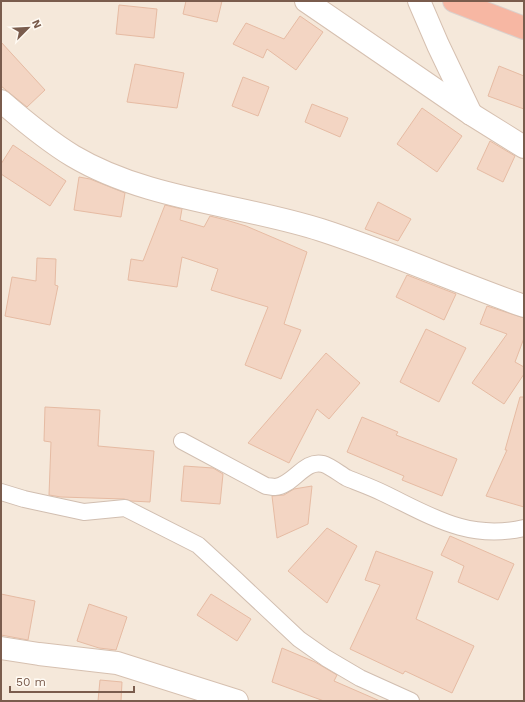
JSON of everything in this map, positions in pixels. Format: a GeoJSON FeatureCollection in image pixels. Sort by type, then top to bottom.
{"type":"FeatureCollection","features":[{"type":"Feature","properties":{"kind":"highway"},"geometry":{"type":"LineString","coordinates":[[454,1],[524,28]]}},
{"type":"Feature","properties":{"kind":"street"},"geometry":{"type":"LineString","coordinates":[[306,1],[471,114],[524,147]]}},
{"type":"Feature","properties":{"kind":"street"},"geometry":{"type":"LineString","coordinates":[[420,1],[438,45],[471,114]]}},
{"type":"Feature","properties":{"kind":"street"},"geometry":{"type":"LineString","coordinates":[[4,108],[40,135],[67,152],[110,174],[146,187],[320,230],[524,306]]}},
{"type":"Feature","properties":{"kind":"street"},"geometry":{"type":"LineString","coordinates":[[182,441],[266,486],[276,487],[283,484],[306,468],[315,464],[324,464],[347,478],[382,493],[439,521],[454,526],[473,530],[509,532],[524,528]]}},
{"type":"Feature","properties":{"kind":"street"},"geometry":{"type":"LineString","coordinates":[[1,492],[24,499],[84,512],[125,508],[198,545],[299,639],[326,658],[360,678],[410,701]]}},
{"type":"Feature","properties":{"kind":"street"},"geometry":{"type":"LineString","coordinates":[[1,648],[117,663],[237,701]]}},
{"type":"Feature","properties":{"kind":"shaded area"},"geometry":{"type":"Polygon","coordinates":[[[1,1],[524,1],[524,701],[1,701],[1,1]]]}},
{"type":"Feature","properties":{"kind":"building"},"geometry":{"type":"Polygon","coordinates":[[[186,1],[222,1],[217,22],[183,14],[186,1]]]}},
{"type":"Feature","properties":{"kind":"building"},"geometry":{"type":"Polygon","coordinates":[[[119,5],[157,9],[154,38],[116,34],[119,5]]]}},
{"type":"Feature","properties":{"kind":"building"},"geometry":{"type":"Polygon","coordinates":[[[300,16],[323,32],[296,70],[267,49],[263,58],[233,44],[246,23],[284,39],[300,16]]]}},
{"type":"Feature","properties":{"kind":"building"},"geometry":{"type":"Polygon","coordinates":[[[1,42],[45,90],[27,107],[1,86],[1,42]]]}},
{"type":"Feature","properties":{"kind":"building"},"geometry":{"type":"Polygon","coordinates":[[[135,64],[184,73],[177,108],[127,102],[135,64]]]}},
{"type":"Feature","properties":{"kind":"building"},"geometry":{"type":"Polygon","coordinates":[[[499,66],[524,76],[524,109],[488,96],[499,66]]]}},
{"type":"Feature","properties":{"kind":"building"},"geometry":{"type":"Polygon","coordinates":[[[243,77],[269,87],[258,116],[232,106],[243,77]]]}},
{"type":"Feature","properties":{"kind":"building"},"geometry":{"type":"Polygon","coordinates":[[[312,104],[348,118],[340,137],[305,122],[312,104]]]}},
{"type":"Feature","properties":{"kind":"building"},"geometry":{"type":"Polygon","coordinates":[[[422,108],[462,136],[437,172],[397,144],[422,108]]]}},
{"type":"Feature","properties":{"kind":"building"},"geometry":{"type":"Polygon","coordinates":[[[490,141],[515,156],[503,182],[477,169],[490,141]]]}},
{"type":"Feature","properties":{"kind":"building"},"geometry":{"type":"Polygon","coordinates":[[[13,145],[66,181],[50,206],[1,174],[1,164],[13,145]]]}},
{"type":"Feature","properties":{"kind":"building"},"geometry":{"type":"Polygon","coordinates":[[[79,177],[90,179],[125,193],[121,217],[74,210],[79,177]]]}},
{"type":"Feature","properties":{"kind":"building"},"geometry":{"type":"Polygon","coordinates":[[[378,202],[411,219],[398,241],[365,229],[378,202]]]}},
{"type":"Feature","properties":{"kind":"building"},"geometry":{"type":"Polygon","coordinates":[[[165,205],[182,209],[180,220],[204,227],[210,216],[226,220],[246,226],[307,252],[284,324],[301,330],[281,379],[245,365],[268,307],[211,290],[218,269],[182,257],[177,287],[128,280],[131,259],[143,261],[165,205]]]}},
{"type":"Feature","properties":{"kind":"building"},"geometry":{"type":"Polygon","coordinates":[[[37,258],[56,259],[55,285],[58,286],[50,325],[5,316],[12,277],[36,281],[37,258]]]}},
{"type":"Feature","properties":{"kind":"building"},"geometry":{"type":"Polygon","coordinates":[[[407,275],[456,294],[444,320],[396,297],[407,275]]]}},
{"type":"Feature","properties":{"kind":"building"},"geometry":{"type":"Polygon","coordinates":[[[487,306],[524,318],[524,338],[515,362],[524,367],[524,374],[504,404],[472,383],[507,334],[480,324],[487,306]]]}},
{"type":"Feature","properties":{"kind":"building"},"geometry":{"type":"Polygon","coordinates":[[[426,329],[466,348],[439,402],[400,382],[426,329]]]}},
{"type":"Feature","properties":{"kind":"building"},"geometry":{"type":"Polygon","coordinates":[[[326,353],[360,383],[329,419],[317,409],[289,463],[248,443],[326,353]]]}},
{"type":"Feature","properties":{"kind":"building"},"geometry":{"type":"Polygon","coordinates":[[[520,397],[524,397],[524,507],[486,496],[507,450],[505,450],[520,397]]]}},
{"type":"Feature","properties":{"kind":"building"},"geometry":{"type":"Polygon","coordinates":[[[45,407],[100,410],[98,446],[154,451],[150,502],[49,495],[51,442],[44,441],[45,407]]]}},
{"type":"Feature","properties":{"kind":"building"},"geometry":{"type":"Polygon","coordinates":[[[362,417],[398,432],[396,435],[457,459],[442,496],[402,480],[404,476],[347,452],[362,417]]]}},
{"type":"Feature","properties":{"kind":"building"},"geometry":{"type":"Polygon","coordinates":[[[184,466],[213,468],[223,474],[220,504],[181,501],[184,466]]]}},
{"type":"Feature","properties":{"kind":"building"},"geometry":{"type":"Polygon","coordinates":[[[312,486],[308,524],[277,538],[272,496],[284,495],[294,489],[312,486]]]}},
{"type":"Feature","properties":{"kind":"building"},"geometry":{"type":"Polygon","coordinates":[[[327,528],[357,546],[327,603],[288,571],[327,528]]]}},
{"type":"Feature","properties":{"kind":"building"},"geometry":{"type":"Polygon","coordinates":[[[450,536],[514,564],[498,600],[458,582],[464,566],[441,555],[450,536]]]}},
{"type":"Feature","properties":{"kind":"building"},"geometry":{"type":"Polygon","coordinates":[[[376,551],[433,572],[416,619],[474,646],[452,693],[405,671],[403,674],[350,649],[380,585],[365,580],[376,551]]]}},
{"type":"Feature","properties":{"kind":"building"},"geometry":{"type":"Polygon","coordinates":[[[1,594],[35,601],[28,640],[1,635],[1,594]]]}},
{"type":"Feature","properties":{"kind":"building"},"geometry":{"type":"Polygon","coordinates":[[[211,594],[251,619],[237,641],[197,615],[211,594]]]}},
{"type":"Feature","properties":{"kind":"building"},"geometry":{"type":"Polygon","coordinates":[[[89,604],[127,617],[116,650],[99,648],[77,641],[89,604]]]}},
{"type":"Feature","properties":{"kind":"building"},"geometry":{"type":"Polygon","coordinates":[[[282,648],[315,662],[337,675],[334,681],[380,701],[324,701],[272,682],[282,648]]]}},
{"type":"Feature","properties":{"kind":"building"},"geometry":{"type":"Polygon","coordinates":[[[100,680],[122,682],[121,701],[98,701],[100,680]]]}}]}
